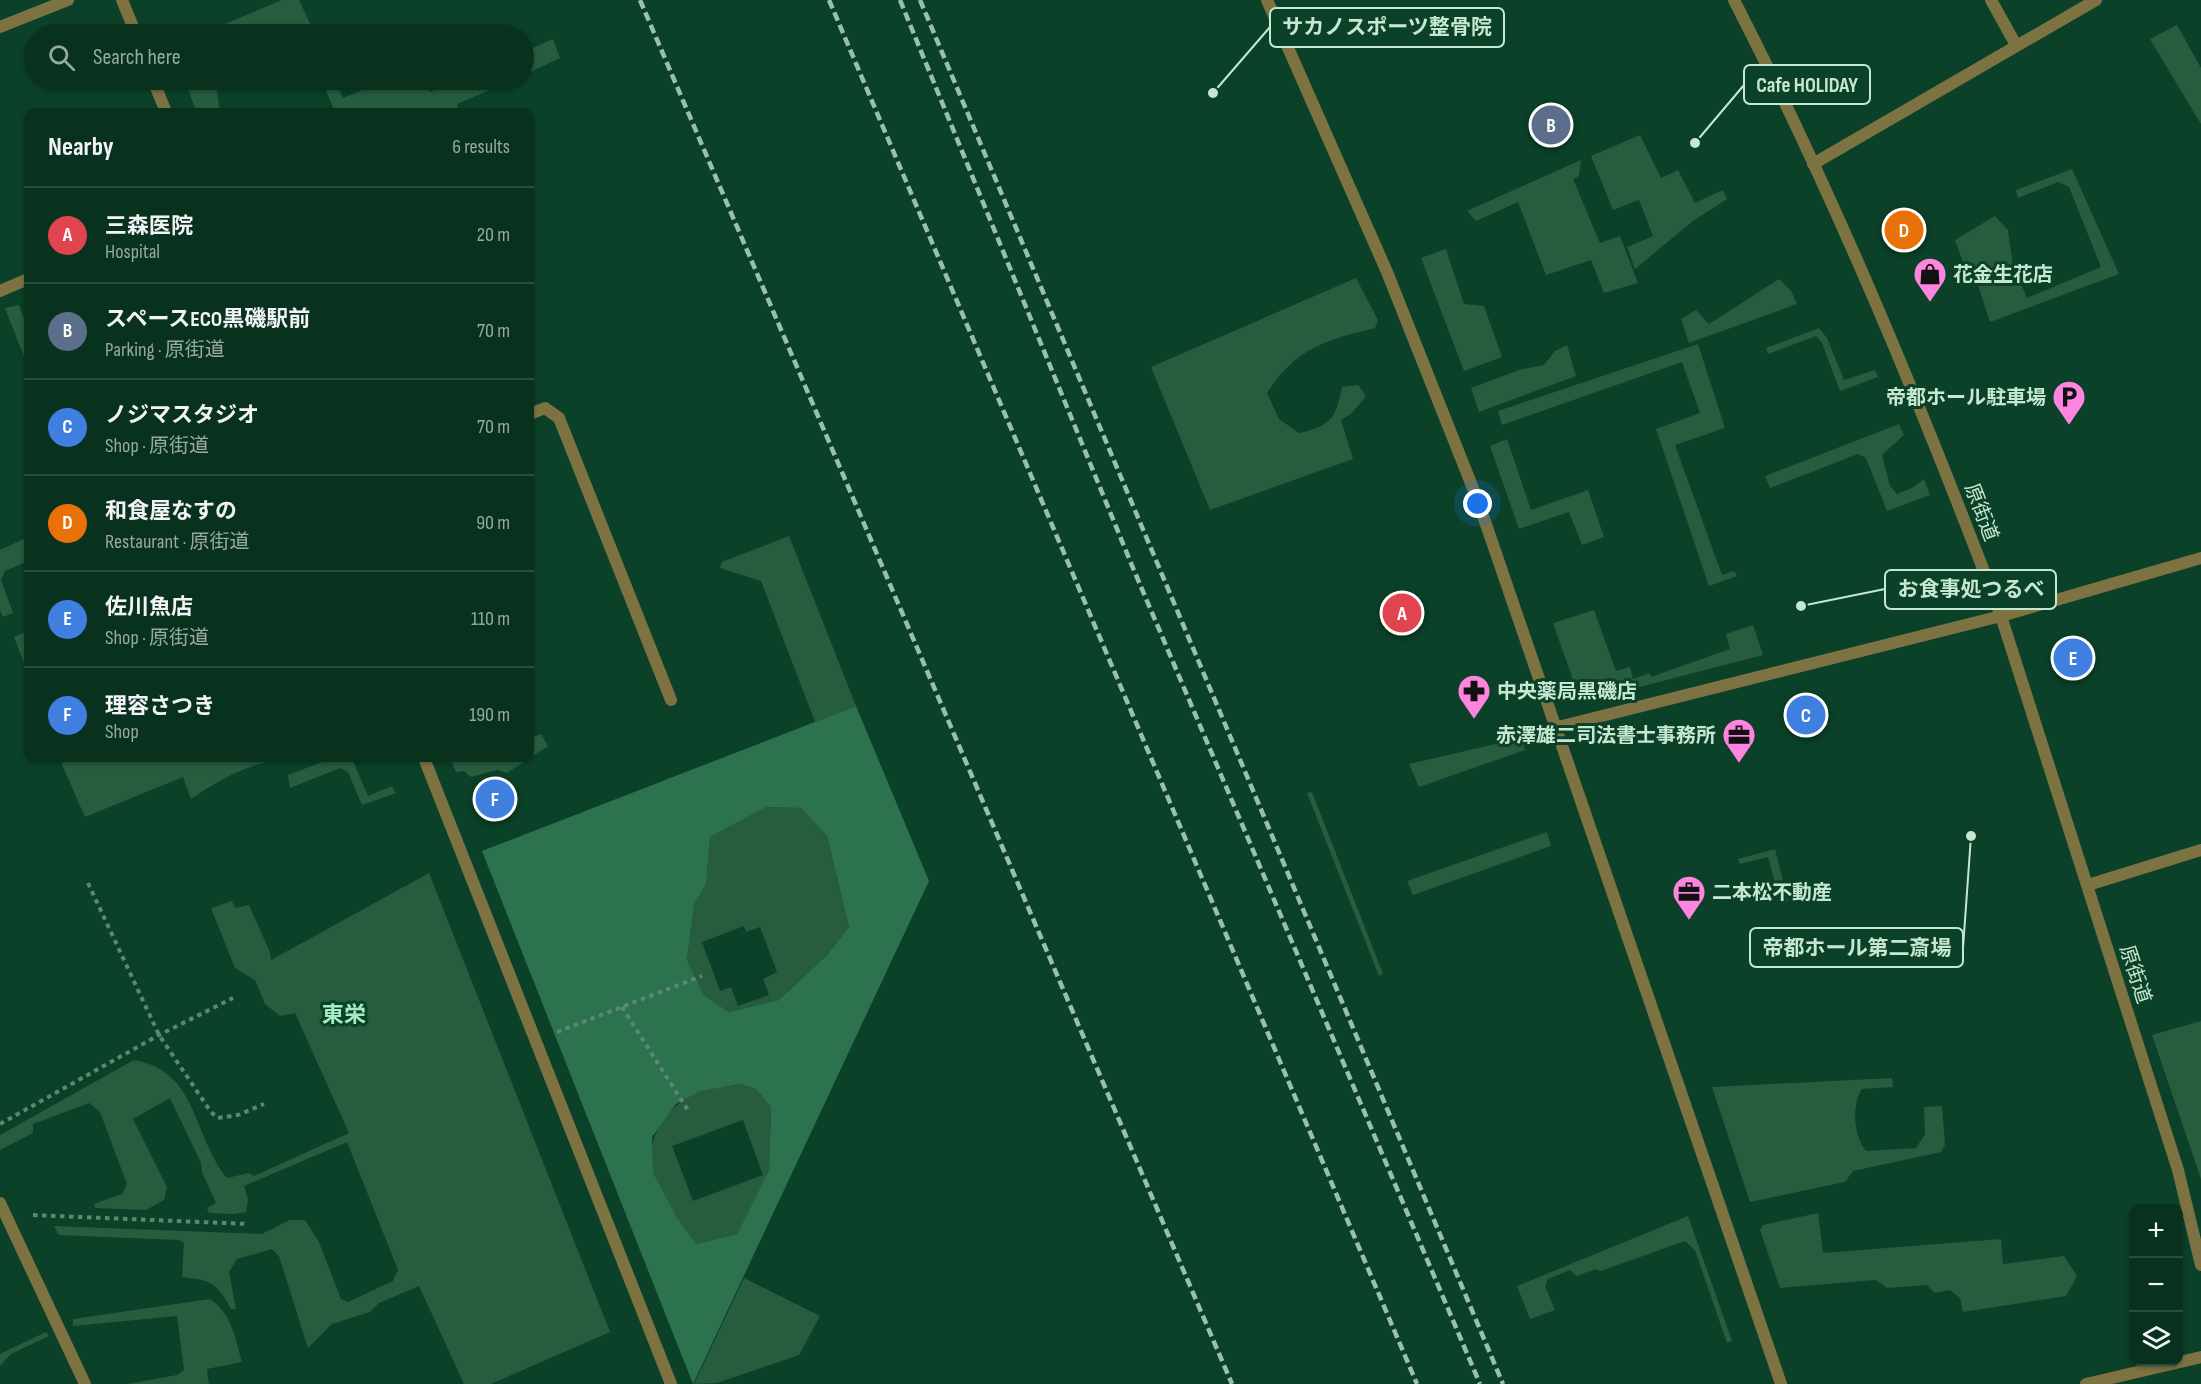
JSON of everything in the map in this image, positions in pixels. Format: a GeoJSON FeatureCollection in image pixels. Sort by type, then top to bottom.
{"type":"FeatureCollection","features":[{"type":"Feature","properties":{"kind":"street"},"geometry":{"type":"LineString","coordinates":[[0,27],[68,0]]}},
{"type":"Feature","properties":{"kind":"street"},"geometry":{"type":"LineString","coordinates":[[122,0],[132,24]]}},
{"type":"Feature","properties":{"kind":"street"},"geometry":{"type":"LineString","coordinates":[[1267,0],[1387,272],[1478,501],[1781,1384]]}},
{"type":"Feature","properties":{"kind":"street","name":"原街道"},"geometry":{"type":"LineString","coordinates":[[1734,0],[1778,85],[1918,406],[2001,616],[2178,1170],[2201,1265]]}},
{"type":"Feature","properties":{"kind":"street"},"geometry":{"type":"LineString","coordinates":[[1990,0],[2016,45]]}},
{"type":"Feature","properties":{"kind":"street"},"geometry":{"type":"LineString","coordinates":[[1813,164],[2096,0]]}},
{"type":"Feature","properties":{"kind":"street"},"geometry":{"type":"LineString","coordinates":[[157,90],[164,108]]}},
{"type":"Feature","properties":{"kind":"street"},"geometry":{"type":"LineString","coordinates":[[0,291],[24,281]]}},
{"type":"Feature","properties":{"kind":"street"},"geometry":{"type":"LineString","coordinates":[[534,412],[545,408],[559,418],[670,700]]}},
{"type":"Feature","properties":{"kind":"street"},"geometry":{"type":"LineString","coordinates":[[1554,728],[2001,616],[2201,558]]}},
{"type":"Feature","properties":{"kind":"street"},"geometry":{"type":"LineString","coordinates":[[426,762],[671,1384]]}},
{"type":"Feature","properties":{"kind":"street"},"geometry":{"type":"LineString","coordinates":[[2088,885],[2201,850]]}},
{"type":"Feature","properties":{"kind":"street"},"geometry":{"type":"LineString","coordinates":[[3,1208],[85,1384]]}},
{"type":"Feature","properties":{"kind":"street"},"geometry":{"type":"LineString","coordinates":[[2086,1384],[2201,1357]]}},
{"type":"Feature","properties":{"kind":"path"},"geometry":{"type":"LineString","coordinates":[[88,883],[159,1035],[211,1112],[218,1119],[238,1115],[264,1104]]}},
{"type":"Feature","properties":{"kind":"path"},"geometry":{"type":"LineString","coordinates":[[536,1040],[702,976]]}},
{"type":"Feature","properties":{"kind":"path"},"geometry":{"type":"LineString","coordinates":[[0,1124],[159,1035],[233,998]]}},
{"type":"Feature","properties":{"kind":"path"},"geometry":{"type":"LineString","coordinates":[[622,1007],[688,1112]]}},
{"type":"Feature","properties":{"kind":"path"},"geometry":{"type":"LineString","coordinates":[[3,1208],[248,1224]]}},
{"type":"Feature","properties":{"kind":"green space"},"geometry":{"type":"Polygon","coordinates":[[[282,0],[299,0],[310,24],[225,24],[282,0]]]}},
{"type":"Feature","properties":{"kind":"green space"},"geometry":{"type":"Polygon","coordinates":[[[2177,25],[2201,68],[2201,124],[2150,39],[2177,25]]]}},
{"type":"Feature","properties":{"kind":"green space"},"geometry":{"type":"Polygon","coordinates":[[[553,39],[560,58],[534,70],[534,48],[553,39]]]}},
{"type":"Feature","properties":{"kind":"green space"},"geometry":{"type":"Polygon","coordinates":[[[188,90],[218,90],[219,108],[195,108],[188,90]]]}},
{"type":"Feature","properties":{"kind":"green space"},"geometry":{"type":"Polygon","coordinates":[[[326,90],[339,90],[343,98],[363,90],[429,90],[430,92],[435,90],[490,90],[457,104],[458,108],[333,108],[326,90]]]}},
{"type":"Feature","properties":{"kind":"green space"},"geometry":{"type":"Polygon","coordinates":[[[1640,135],[1661,178],[1678,170],[1695,203],[1723,190],[1727,199],[1693,221],[1635,269],[1627,247],[1653,236],[1639,200],[1613,210],[1591,156],[1640,135]]]}},
{"type":"Feature","properties":{"kind":"green space"},"geometry":{"type":"Polygon","coordinates":[[[1581,160],[1579,176],[1573,179],[1600,243],[1620,236],[1638,283],[1604,293],[1591,260],[1546,275],[1518,202],[1476,221],[1467,211],[1581,160]]]}},
{"type":"Feature","properties":{"kind":"green space"},"geometry":{"type":"Polygon","coordinates":[[[2072,169],[2119,274],[1990,322],[1971,264],[1963,262],[1955,240],[1995,216],[2008,230],[2013,266],[2027,298],[2101,267],[2069,187],[2058,182],[2018,198],[2016,190],[2072,169]]]}},
{"type":"Feature","properties":{"kind":"green space"},"geometry":{"type":"Polygon","coordinates":[[[1446,249],[1464,304],[1484,306],[1502,357],[1464,371],[1421,258],[1446,249]]]}},
{"type":"Feature","properties":{"kind":"green space"},"geometry":{"type":"Polygon","coordinates":[[[1356,278],[1378,320],[1375,328],[1314,348],[1289,366],[1267,393],[1279,419],[1299,433],[1325,424],[1334,414],[1342,387],[1358,385],[1366,396],[1352,413],[1341,420],[1353,459],[1210,510],[1151,367],[1356,278]]]}},
{"type":"Feature","properties":{"kind":"green space"},"geometry":{"type":"Polygon","coordinates":[[[1779,279],[1791,291],[1797,304],[1689,343],[1681,319],[1696,310],[1709,324],[1779,279]]]}},
{"type":"Feature","properties":{"kind":"green space"},"geometry":{"type":"Polygon","coordinates":[[[19,305],[24,319],[24,357],[5,308],[19,305]]]}},
{"type":"Feature","properties":{"kind":"green space"},"geometry":{"type":"Polygon","coordinates":[[[1819,328],[1827,338],[1844,380],[1875,370],[1878,377],[1840,391],[1822,343],[1816,336],[1768,354],[1766,348],[1819,328]]]}},
{"type":"Feature","properties":{"kind":"green space"},"geometry":{"type":"Polygon","coordinates":[[[1698,344],[1725,428],[1675,445],[1722,575],[1734,571],[1737,576],[1709,586],[1656,429],[1700,413],[1682,362],[1502,425],[1498,411],[1698,344]]]}},
{"type":"Feature","properties":{"kind":"green space"},"geometry":{"type":"Polygon","coordinates":[[[1567,345],[1576,376],[1479,412],[1471,388],[1522,369],[1544,365],[1555,351],[1567,345]]]}},
{"type":"Feature","properties":{"kind":"green space"},"geometry":{"type":"Polygon","coordinates":[[[1899,424],[1904,435],[1882,455],[1890,486],[1897,494],[1912,488],[1924,479],[1930,495],[1887,511],[1866,458],[1858,454],[1770,488],[1765,476],[1899,424]]]}},
{"type":"Feature","properties":{"kind":"green space"},"geometry":{"type":"Polygon","coordinates":[[[1507,439],[1531,510],[1588,490],[1604,537],[1582,545],[1569,512],[1519,529],[1490,446],[1507,439]]]}},
{"type":"Feature","properties":{"kind":"green space"},"geometry":{"type":"Polygon","coordinates":[[[789,536],[856,706],[815,722],[761,581],[720,568],[722,562],[789,536]]]}},
{"type":"Feature","properties":{"kind":"green space"},"geometry":{"type":"Polygon","coordinates":[[[24,539],[24,563],[5,571],[1,580],[13,613],[3,617],[0,610],[0,550],[24,539]]]}},
{"type":"Feature","properties":{"kind":"green space"},"geometry":{"type":"Polygon","coordinates":[[[1594,610],[1616,671],[1630,667],[1633,679],[1650,673],[1651,677],[1730,649],[1726,634],[1753,625],[1763,655],[1601,697],[1573,680],[1553,623],[1594,610]]]}},
{"type":"Feature","properties":{"kind":"green space"},"geometry":{"type":"Polygon","coordinates":[[[24,633],[24,663],[14,637],[24,633]]]}},
{"type":"Feature","properties":{"kind":"green space"},"geometry":{"type":"Polygon","coordinates":[[[856,706],[929,881],[693,1384],[482,851],[856,706]],[[766,807],[710,837],[706,883],[694,905],[687,960],[704,995],[729,1012],[779,1000],[827,955],[849,927],[827,836],[801,808],[766,807]],[[740,1084],[701,1091],[676,1104],[652,1137],[653,1173],[676,1216],[696,1244],[737,1234],[769,1170],[771,1107],[756,1089],[740,1084]]]}},
{"type":"Feature","properties":{"kind":"green space"},"geometry":{"type":"Polygon","coordinates":[[[541,734],[548,746],[534,755],[534,737],[541,734]]]}},
{"type":"Feature","properties":{"kind":"green space"},"geometry":{"type":"Polygon","coordinates":[[[1521,738],[1525,750],[1419,787],[1409,764],[1521,738]]]}},
{"type":"Feature","properties":{"kind":"green space"},"geometry":{"type":"Polygon","coordinates":[[[61,762],[267,762],[235,773],[191,799],[183,777],[85,817],[61,762]]]}},
{"type":"Feature","properties":{"kind":"green space"},"geometry":{"type":"Polygon","coordinates":[[[322,762],[353,762],[368,796],[392,786],[396,793],[362,805],[348,772],[340,768],[290,788],[288,775],[322,762]]]}},
{"type":"Feature","properties":{"kind":"green space"},"geometry":{"type":"Polygon","coordinates":[[[452,762],[524,762],[507,773],[497,770],[471,777],[464,771],[456,772],[452,762]]]}},
{"type":"Feature","properties":{"kind":"green space"},"geometry":{"type":"Polygon","coordinates":[[[1312,792],[1383,974],[1379,976],[1307,793],[1312,792]]]}},
{"type":"Feature","properties":{"kind":"green space"},"geometry":{"type":"Polygon","coordinates":[[[765,807],[801,808],[827,836],[849,927],[827,955],[779,1000],[729,1012],[704,995],[687,960],[694,905],[706,882],[710,837],[765,807]],[[744,926],[702,942],[720,991],[731,987],[738,1006],[769,995],[763,979],[777,972],[760,927],[746,932],[744,926]]]}},
{"type":"Feature","properties":{"kind":"green space"},"geometry":{"type":"Polygon","coordinates":[[[1547,832],[1551,846],[1413,895],[1407,881],[1547,832]]]}},
{"type":"Feature","properties":{"kind":"green space"},"geometry":{"type":"Polygon","coordinates":[[[1775,849],[1788,901],[1780,901],[1768,857],[1740,864],[1738,859],[1775,849]]]}},
{"type":"Feature","properties":{"kind":"green space"},"geometry":{"type":"Polygon","coordinates":[[[429,873],[610,1332],[491,1384],[464,1384],[419,1286],[379,1303],[370,1312],[332,1324],[308,1348],[279,1256],[272,1249],[237,1259],[229,1272],[236,1309],[231,1309],[222,1293],[212,1284],[182,1277],[184,1243],[179,1240],[59,1235],[54,1226],[262,1234],[290,1220],[305,1220],[319,1242],[341,1299],[348,1302],[393,1281],[398,1270],[347,1142],[244,1186],[248,1199],[246,1212],[234,1214],[209,1213],[207,1208],[216,1203],[202,1172],[201,1163],[170,1098],[133,1119],[167,1187],[164,1200],[146,1210],[95,1208],[94,1204],[122,1194],[127,1184],[100,1112],[89,1103],[33,1124],[33,1133],[0,1150],[0,1135],[134,1060],[155,1066],[171,1077],[191,1107],[216,1161],[227,1178],[249,1173],[254,1176],[349,1133],[295,1013],[280,1016],[265,1004],[255,980],[235,968],[211,908],[232,901],[235,908],[249,905],[270,952],[271,960],[429,873]]]}},
{"type":"Feature","properties":{"kind":"green space"},"geometry":{"type":"Polygon","coordinates":[[[2201,1021],[2201,1179],[2152,1035],[2201,1021]]]}},
{"type":"Feature","properties":{"kind":"green space"},"geometry":{"type":"Polygon","coordinates":[[[1892,1078],[1893,1087],[1862,1089],[1856,1103],[1855,1121],[1862,1145],[1866,1151],[1916,1148],[1925,1134],[1924,1107],[1942,1106],[1945,1145],[1941,1152],[1853,1171],[1845,1182],[1750,1202],[1712,1087],[1892,1078]]]}},
{"type":"Feature","properties":{"kind":"green space"},"geometry":{"type":"Polygon","coordinates":[[[740,1084],[756,1089],[771,1107],[769,1170],[737,1234],[696,1244],[672,1210],[656,1180],[651,1159],[655,1135],[668,1114],[687,1098],[704,1090],[740,1084]],[[743,1120],[672,1146],[693,1201],[763,1175],[743,1120]]]}},
{"type":"Feature","properties":{"kind":"green space"},"geometry":{"type":"Polygon","coordinates":[[[1818,1213],[1823,1253],[2001,1239],[2003,1264],[2064,1256],[2077,1276],[2066,1296],[1963,1312],[1960,1298],[1950,1290],[1935,1293],[1927,1285],[1887,1288],[1876,1280],[1780,1288],[1760,1230],[1763,1225],[1818,1213]]]}},
{"type":"Feature","properties":{"kind":"green space"},"geometry":{"type":"Polygon","coordinates":[[[1688,1216],[1732,1341],[1727,1343],[1695,1250],[1685,1241],[1601,1271],[1595,1269],[1577,1276],[1570,1270],[1548,1279],[1545,1286],[1555,1310],[1530,1319],[1517,1286],[1688,1216]]]}},
{"type":"Feature","properties":{"kind":"green space"},"geometry":{"type":"Polygon","coordinates":[[[744,1278],[820,1316],[799,1355],[717,1383],[694,1384],[744,1278]]]}},
{"type":"Feature","properties":{"kind":"green space"},"geometry":{"type":"Polygon","coordinates":[[[210,1299],[228,1319],[242,1362],[207,1369],[209,1384],[127,1384],[177,1375],[184,1370],[177,1316],[73,1326],[73,1319],[210,1299]]]}},
{"type":"Feature","properties":{"kind":"green space"},"geometry":{"type":"Polygon","coordinates":[[[46,1332],[49,1336],[11,1354],[0,1366],[0,1354],[46,1332]]]}},
{"type":"Feature","properties":{"kind":"railway"},"geometry":{"type":"LineString","coordinates":[[640,0],[1232,1384]]}},
{"type":"Feature","properties":{"kind":"railway"},"geometry":{"type":"LineString","coordinates":[[829,0],[1417,1384]]}},
{"type":"Feature","properties":{"kind":"railway"},"geometry":{"type":"LineString","coordinates":[[900,0],[1133,568],[1480,1384]]}},
{"type":"Feature","properties":{"kind":"railway"},"geometry":{"type":"LineString","coordinates":[[920,0],[1503,1384]]}},
{"type":"Feature","properties":{"kind":"place","name":"サカノスポーツ整骨院"},"geometry":{"type":"Point","coordinates":[1213,93]}},
{"type":"Feature","properties":{"kind":"place","name":"スペースECO黒磯駅前"},"geometry":{"type":"Point","coordinates":[1551,125]}},
{"type":"Feature","properties":{"kind":"place","name":"Cafe HOLIDAY"},"geometry":{"type":"Point","coordinates":[1695,143]}},
{"type":"Feature","properties":{"kind":"place","name":"和食屋なすの"},"geometry":{"type":"Point","coordinates":[1904,230]}},
{"type":"Feature","properties":{"kind":"place","name":"花金生花店"},"geometry":{"type":"Point","coordinates":[1930,303]}},
{"type":"Feature","properties":{"kind":"place","name":"帝都ホール駐車場"},"geometry":{"type":"Point","coordinates":[2069,426]}},
{"type":"Feature","properties":{"kind":"place","name":"お食事処つるべ"},"geometry":{"type":"Point","coordinates":[1801,606]}},
{"type":"Feature","properties":{"kind":"place","name":"三森医院"},"geometry":{"type":"Point","coordinates":[1402,613]}},
{"type":"Feature","properties":{"kind":"place","name":"佐川魚店"},"geometry":{"type":"Point","coordinates":[2073,658]}},
{"type":"Feature","properties":{"kind":"place","name":"ノジマスタジオ"},"geometry":{"type":"Point","coordinates":[1806,715]}},
{"type":"Feature","properties":{"kind":"place","name":"中央薬局黒磯店"},"geometry":{"type":"Point","coordinates":[1474,720]}},
{"type":"Feature","properties":{"kind":"place","name":"赤澤雄二司法書士事務所"},"geometry":{"type":"Point","coordinates":[1739,764]}},
{"type":"Feature","properties":{"kind":"place","name":"理容さつき"},"geometry":{"type":"Point","coordinates":[495,799]}},
{"type":"Feature","properties":{"kind":"place","name":"帝都ホール第二斎場"},"geometry":{"type":"Point","coordinates":[1971,836]}},
{"type":"Feature","properties":{"kind":"place","name":"二本松不動産"},"geometry":{"type":"Point","coordinates":[1689,921]}},
{"type":"Feature","properties":{"kind":"district","name":"東栄"},"geometry":{"type":"Point","coordinates":[344,1014]}}]}
